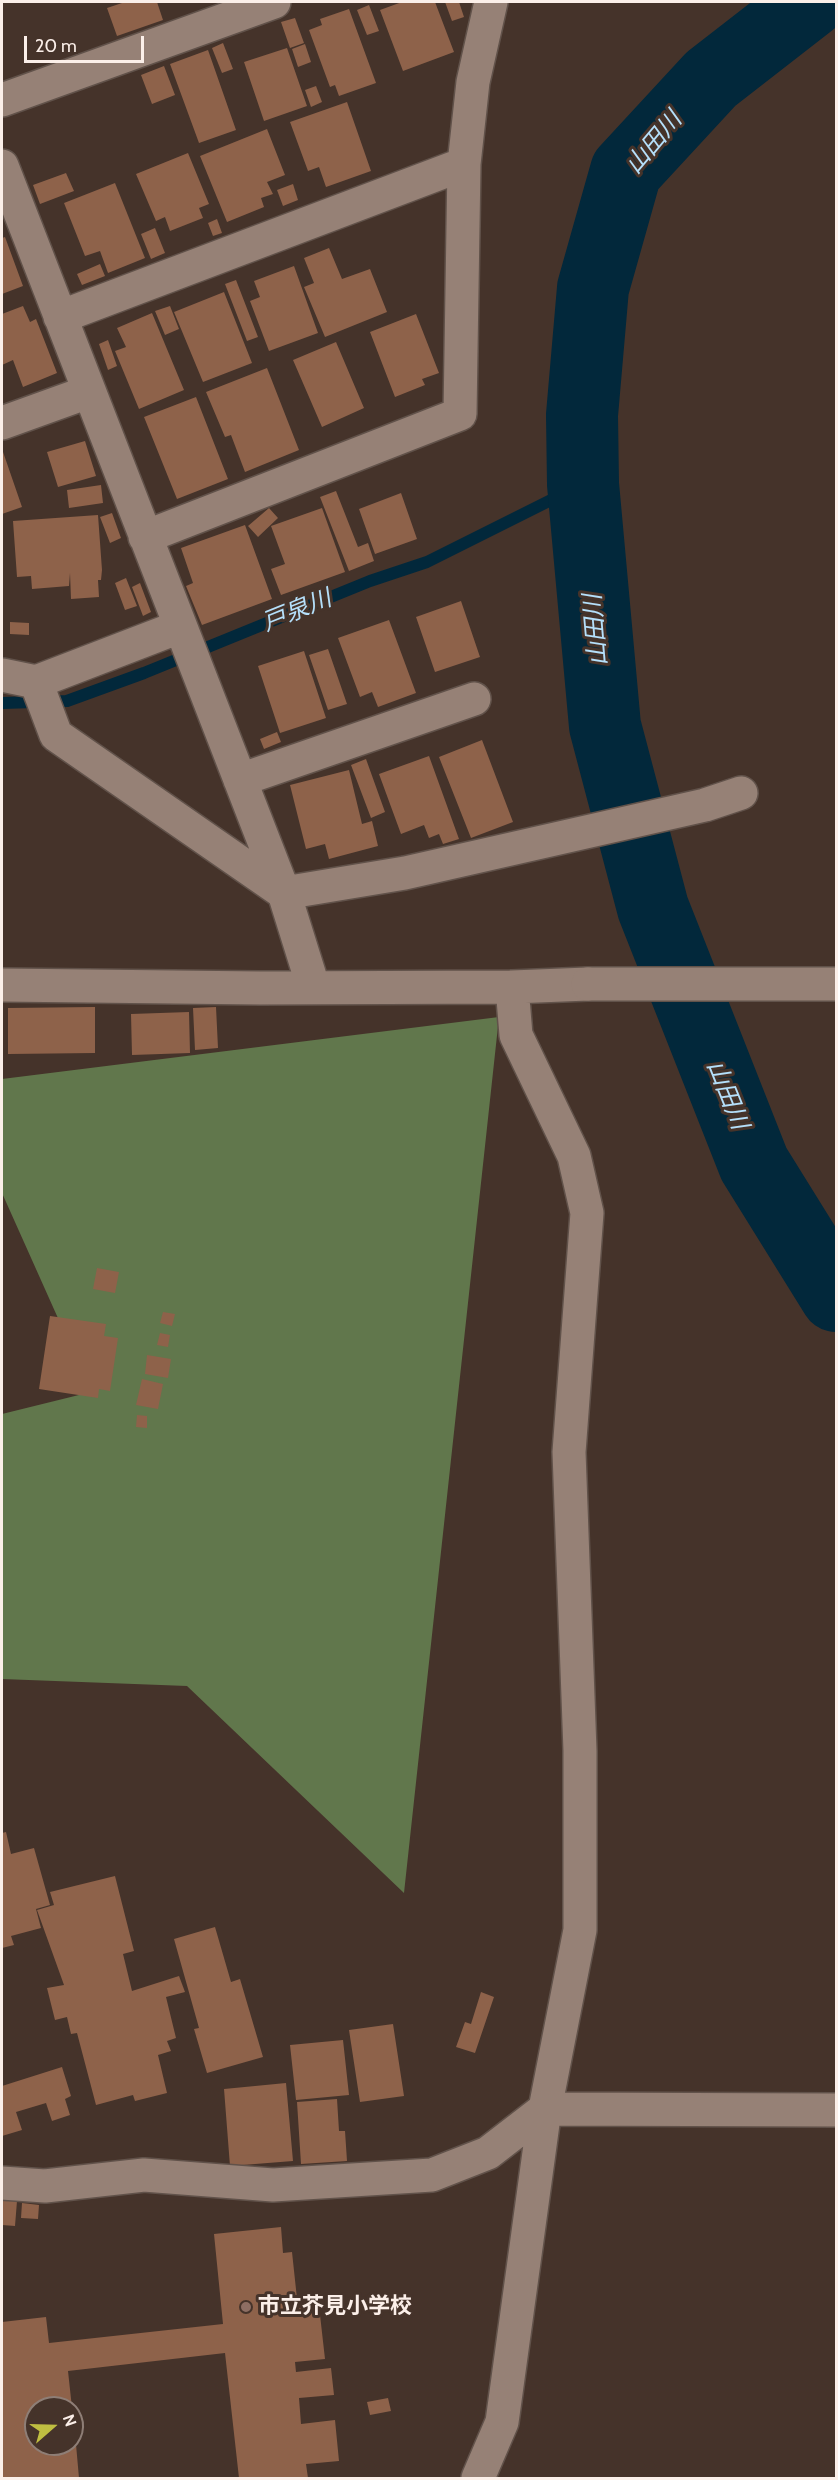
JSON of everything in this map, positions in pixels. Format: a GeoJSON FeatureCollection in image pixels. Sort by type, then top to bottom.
{"type":"FeatureCollection","features":[{"type":"Feature","properties":{"kind":"street"},"geometry":{"type":"LineString","coordinates":[[2,100],[274,2]]}},
{"type":"Feature","properties":{"kind":"street"},"geometry":{"type":"LineString","coordinates":[[145,537],[460,414],[464,164],[473,82],[491,2]]}},
{"type":"Feature","properties":{"kind":"street"},"geometry":{"type":"LineString","coordinates":[[60,317],[464,164]]}},
{"type":"Feature","properties":{"kind":"street"},"geometry":{"type":"LineString","coordinates":[[2,166],[284,893],[313,986]]}},
{"type":"Feature","properties":{"kind":"street"},"geometry":{"type":"LineString","coordinates":[[2,423],[88,392]]}},
{"type":"Feature","properties":{"kind":"street"},"geometry":{"type":"LineString","coordinates":[[2,675],[38,687],[188,650]]}},
{"type":"Feature","properties":{"kind":"street"},"geometry":{"type":"LineString","coordinates":[[38,687],[56,735],[284,893],[405,873],[705,805],[741,794]]}},
{"type":"Feature","properties":{"kind":"street"},"geometry":{"type":"LineString","coordinates":[[240,780],[474,699]]}},
{"type":"Feature","properties":{"kind":"street"},"geometry":{"type":"LineString","coordinates":[[2,985],[260,988],[822,984]]}},
{"type":"Feature","properties":{"kind":"street"},"geometry":{"type":"LineString","coordinates":[[478,2478],[502,2422],[544,2109],[580,1930],[580,1751],[569,1452],[587,1213],[574,1156],[516,1035],[512,987]]}},
{"type":"Feature","properties":{"kind":"street"},"geometry":{"type":"LineString","coordinates":[[2,2183],[45,2186],[144,2175],[273,2185],[432,2175],[488,2153],[544,2109],[837,2110]]}},
{"type":"Feature","properties":{"kind":"green space"},"geometry":{"type":"Polygon","coordinates":[[[499,1017],[404,1893],[187,1686],[2,1679],[2,1414],[91,1392],[2,1193],[2,1079],[499,1017]]]}},
{"type":"Feature","properties":{"kind":"building"},"geometry":{"type":"Polygon","coordinates":[[[125,2],[157,2],[163,20],[117,36],[107,8],[125,2]]]}},
{"type":"Feature","properties":{"kind":"building"},"geometry":{"type":"Polygon","coordinates":[[[402,2],[435,2],[454,52],[403,71],[380,10],[402,2]]]}},
{"type":"Feature","properties":{"kind":"building"},"geometry":{"type":"Polygon","coordinates":[[[445,2],[459,2],[464,17],[452,21],[445,2]]]}},
{"type":"Feature","properties":{"kind":"building"},"geometry":{"type":"Polygon","coordinates":[[[369,5],[379,31],[367,35],[357,10],[369,5]]]}},
{"type":"Feature","properties":{"kind":"building"},"geometry":{"type":"Polygon","coordinates":[[[349,9],[376,83],[339,96],[335,85],[330,87],[309,30],[322,25],[320,19],[349,9]]]}},
{"type":"Feature","properties":{"kind":"building"},"geometry":{"type":"Polygon","coordinates":[[[295,18],[304,43],[290,48],[281,22],[295,18]]]}},
{"type":"Feature","properties":{"kind":"building"},"geometry":{"type":"Polygon","coordinates":[[[223,43],[233,69],[222,73],[212,48],[223,43]]]}},
{"type":"Feature","properties":{"kind":"building"},"geometry":{"type":"Polygon","coordinates":[[[305,44],[311,62],[298,67],[292,49],[305,44]]]}},
{"type":"Feature","properties":{"kind":"building"},"geometry":{"type":"Polygon","coordinates":[[[287,48],[307,106],[264,121],[244,62],[287,48]]]}},
{"type":"Feature","properties":{"kind":"building"},"geometry":{"type":"Polygon","coordinates":[[[208,50],[236,130],[199,143],[170,64],[208,50]]]}},
{"type":"Feature","properties":{"kind":"building"},"geometry":{"type":"Polygon","coordinates":[[[164,66],[175,95],[152,104],[141,75],[164,66]]]}},
{"type":"Feature","properties":{"kind":"building"},"geometry":{"type":"Polygon","coordinates":[[[316,86],[322,102],[311,107],[305,90],[316,86]]]}},
{"type":"Feature","properties":{"kind":"building"},"geometry":{"type":"Polygon","coordinates":[[[347,102],[371,171],[326,187],[319,167],[308,171],[290,122],[347,102]]]}},
{"type":"Feature","properties":{"kind":"building"},"geometry":{"type":"Polygon","coordinates":[[[267,129],[285,175],[267,182],[273,194],[261,198],[264,207],[227,222],[200,156],[267,129]]]}},
{"type":"Feature","properties":{"kind":"building"},"geometry":{"type":"Polygon","coordinates":[[[188,153],[209,204],[199,208],[203,218],[170,231],[165,217],[156,221],[136,174],[188,153]]]}},
{"type":"Feature","properties":{"kind":"building"},"geometry":{"type":"Polygon","coordinates":[[[66,173],[74,191],[40,204],[33,185],[66,173]]]}},
{"type":"Feature","properties":{"kind":"building"},"geometry":{"type":"Polygon","coordinates":[[[115,183],[145,258],[108,273],[100,251],[85,256],[64,203],[115,183]]]}},
{"type":"Feature","properties":{"kind":"building"},"geometry":{"type":"Polygon","coordinates":[[[293,184],[298,200],[283,206],[277,190],[293,184]]]}},
{"type":"Feature","properties":{"kind":"building"},"geometry":{"type":"Polygon","coordinates":[[[217,219],[222,233],[213,236],[208,223],[217,219]]]}},
{"type":"Feature","properties":{"kind":"building"},"geometry":{"type":"Polygon","coordinates":[[[155,228],[165,253],[151,259],[141,234],[155,228]]]}},
{"type":"Feature","properties":{"kind":"building"},"geometry":{"type":"Polygon","coordinates":[[[5,237],[23,286],[2,294],[2,238],[5,237]]]}},
{"type":"Feature","properties":{"kind":"building"},"geometry":{"type":"Polygon","coordinates":[[[329,248],[342,279],[370,269],[387,312],[325,337],[304,287],[314,283],[304,258],[329,248]]]}},
{"type":"Feature","properties":{"kind":"building"},"geometry":{"type":"Polygon","coordinates":[[[100,264],[105,276],[82,285],[77,274],[100,264]]]}},
{"type":"Feature","properties":{"kind":"building"},"geometry":{"type":"Polygon","coordinates":[[[294,266],[318,333],[269,351],[250,301],[260,297],[254,281],[294,266]]]}},
{"type":"Feature","properties":{"kind":"building"},"geometry":{"type":"Polygon","coordinates":[[[236,280],[258,337],[247,341],[225,284],[236,280]]]}},
{"type":"Feature","properties":{"kind":"building"},"geometry":{"type":"Polygon","coordinates":[[[224,292],[252,363],[203,382],[174,312],[224,292]]]}},
{"type":"Feature","properties":{"kind":"building"},"geometry":{"type":"Polygon","coordinates":[[[23,306],[30,322],[36,319],[57,373],[23,387],[13,360],[2,365],[2,314],[23,306]]]}},
{"type":"Feature","properties":{"kind":"building"},"geometry":{"type":"Polygon","coordinates":[[[170,306],[179,329],[165,335],[155,311],[170,306]]]}},
{"type":"Feature","properties":{"kind":"building"},"geometry":{"type":"Polygon","coordinates":[[[152,313],[184,390],[139,409],[115,351],[126,347],[117,328],[152,313]]]}},
{"type":"Feature","properties":{"kind":"building"},"geometry":{"type":"Polygon","coordinates":[[[416,314],[439,373],[422,379],[425,385],[395,397],[370,332],[416,314]]]}},
{"type":"Feature","properties":{"kind":"building"},"geometry":{"type":"Polygon","coordinates":[[[108,340],[117,366],[108,370],[99,344],[108,340]]]}},
{"type":"Feature","properties":{"kind":"building"},"geometry":{"type":"Polygon","coordinates":[[[336,342],[364,408],[322,427],[293,360],[336,342]]]}},
{"type":"Feature","properties":{"kind":"building"},"geometry":{"type":"Polygon","coordinates":[[[267,368],[299,450],[245,472],[231,435],[225,437],[206,392],[267,368]]]}},
{"type":"Feature","properties":{"kind":"building"},"geometry":{"type":"Polygon","coordinates":[[[196,397],[228,479],[177,499],[144,417],[196,397]]]}},
{"type":"Feature","properties":{"kind":"building"},"geometry":{"type":"Polygon","coordinates":[[[85,441],[96,476],[58,487],[47,452],[85,441]]]}},
{"type":"Feature","properties":{"kind":"building"},"geometry":{"type":"Polygon","coordinates":[[[2,449],[22,507],[2,514],[2,449]]]}},
{"type":"Feature","properties":{"kind":"building"},"geometry":{"type":"Polygon","coordinates":[[[101,485],[103,503],[69,508],[67,490],[101,485]]]}},
{"type":"Feature","properties":{"kind":"building"},"geometry":{"type":"Polygon","coordinates":[[[336,491],[358,547],[368,543],[374,561],[349,571],[320,497],[336,491]]]}},
{"type":"Feature","properties":{"kind":"building"},"geometry":{"type":"Polygon","coordinates":[[[401,493],[417,539],[375,554],[359,509],[401,493]]]}},
{"type":"Feature","properties":{"kind":"building"},"geometry":{"type":"Polygon","coordinates":[[[269,508],[278,518],[258,537],[248,526],[269,508]]]}},
{"type":"Feature","properties":{"kind":"building"},"geometry":{"type":"Polygon","coordinates":[[[322,508],[345,572],[281,595],[271,569],[285,564],[271,526],[322,508]]]}},
{"type":"Feature","properties":{"kind":"building"},"geometry":{"type":"Polygon","coordinates":[[[112,513],[121,538],[110,543],[100,517],[112,513]]]}},
{"type":"Feature","properties":{"kind":"building"},"geometry":{"type":"Polygon","coordinates":[[[98,515],[102,570],[101,580],[98,580],[99,597],[71,599],[70,573],[69,586],[32,589],[31,576],[17,577],[13,521],[98,515]]]}},
{"type":"Feature","properties":{"kind":"building"},"geometry":{"type":"Polygon","coordinates":[[[245,525],[272,599],[202,625],[186,586],[193,583],[181,548],[245,525]]]}},
{"type":"Feature","properties":{"kind":"building"},"geometry":{"type":"Polygon","coordinates":[[[126,578],[137,606],[125,610],[115,583],[126,578]]]}},
{"type":"Feature","properties":{"kind":"building"},"geometry":{"type":"Polygon","coordinates":[[[140,583],[151,612],[143,616],[132,587],[140,583]]]}},
{"type":"Feature","properties":{"kind":"building"},"geometry":{"type":"Polygon","coordinates":[[[461,601],[480,657],[435,672],[416,617],[461,601]]]}},
{"type":"Feature","properties":{"kind":"building"},"geometry":{"type":"Polygon","coordinates":[[[389,620],[416,693],[378,707],[372,692],[360,697],[338,638],[389,620]]]}},
{"type":"Feature","properties":{"kind":"building"},"geometry":{"type":"Polygon","coordinates":[[[10,622],[29,623],[29,635],[10,634],[10,622]]]}},
{"type":"Feature","properties":{"kind":"building"},"geometry":{"type":"Polygon","coordinates":[[[328,649],[347,704],[328,710],[309,655],[328,649]]]}},
{"type":"Feature","properties":{"kind":"building"},"geometry":{"type":"Polygon","coordinates":[[[304,651],[326,718],[280,733],[258,666],[304,651]]]}},
{"type":"Feature","properties":{"kind":"building"},"geometry":{"type":"Polygon","coordinates":[[[277,732],[281,742],[264,749],[260,739],[277,732]]]}},
{"type":"Feature","properties":{"kind":"building"},"geometry":{"type":"Polygon","coordinates":[[[482,740],[513,822],[471,838],[439,757],[482,740]]]}},
{"type":"Feature","properties":{"kind":"building"},"geometry":{"type":"Polygon","coordinates":[[[429,756],[459,839],[443,844],[439,834],[429,838],[424,825],[401,834],[379,774],[429,756]]]}},
{"type":"Feature","properties":{"kind":"building"},"geometry":{"type":"Polygon","coordinates":[[[366,759],[385,812],[371,818],[351,765],[366,759]]]}},
{"type":"Feature","properties":{"kind":"building"},"geometry":{"type":"Polygon","coordinates":[[[349,770],[362,824],[372,821],[378,846],[329,859],[325,844],[306,849],[290,785],[349,770]]]}},
{"type":"Feature","properties":{"kind":"building"},"geometry":{"type":"Polygon","coordinates":[[[95,1007],[95,1053],[8,1054],[8,1008],[95,1007]]]}},
{"type":"Feature","properties":{"kind":"building"},"geometry":{"type":"Polygon","coordinates":[[[216,1007],[218,1048],[195,1050],[193,1008],[216,1007]]]}},
{"type":"Feature","properties":{"kind":"building"},"geometry":{"type":"Polygon","coordinates":[[[189,1012],[190,1053],[132,1055],[131,1014],[189,1012]]]}},
{"type":"Feature","properties":{"kind":"building"},"geometry":{"type":"Polygon","coordinates":[[[97,1268],[119,1272],[115,1293],[93,1289],[97,1268]]]}},
{"type":"Feature","properties":{"kind":"building"},"geometry":{"type":"Polygon","coordinates":[[[163,1312],[175,1314],[172,1326],[160,1323],[163,1312]]]}},
{"type":"Feature","properties":{"kind":"building"},"geometry":{"type":"Polygon","coordinates":[[[50,1316],[106,1324],[104,1336],[118,1338],[110,1391],[99,1389],[98,1398],[39,1389],[50,1316]]]}},
{"type":"Feature","properties":{"kind":"building"},"geometry":{"type":"Polygon","coordinates":[[[160,1333],[170,1335],[168,1347],[157,1345],[160,1333]]]}},
{"type":"Feature","properties":{"kind":"building"},"geometry":{"type":"Polygon","coordinates":[[[147,1355],[171,1359],[168,1378],[145,1374],[147,1355]]]}},
{"type":"Feature","properties":{"kind":"building"},"geometry":{"type":"Polygon","coordinates":[[[142,1379],[163,1384],[158,1409],[136,1405],[142,1379]]]}},
{"type":"Feature","properties":{"kind":"building"},"geometry":{"type":"Polygon","coordinates":[[[137,1415],[147,1416],[147,1428],[136,1427],[137,1415]]]}},
{"type":"Feature","properties":{"kind":"building"},"geometry":{"type":"Polygon","coordinates":[[[6,1832],[11,1854],[34,1848],[50,1905],[36,1909],[41,1928],[11,1936],[14,1945],[2,1948],[2,1833],[6,1832]]]}},
{"type":"Feature","properties":{"kind":"building"},"geometry":{"type":"Polygon","coordinates":[[[115,1876],[134,1951],[123,1954],[132,1991],[179,1976],[185,1992],[166,1997],[176,2038],[167,2041],[171,2051],[158,2055],[167,2093],[135,2101],[133,2095],[96,2105],[77,2033],[71,2034],[67,2017],[55,2020],[47,1988],[64,1985],[37,1910],[54,1905],[50,1892],[115,1876]]]}},
{"type":"Feature","properties":{"kind":"building"},"geometry":{"type":"Polygon","coordinates":[[[215,1927],[231,1982],[240,1979],[263,2057],[207,2073],[194,2029],[199,2028],[174,1939],[215,1927]]]}},
{"type":"Feature","properties":{"kind":"building"},"geometry":{"type":"Polygon","coordinates":[[[481,1992],[494,1997],[475,2053],[456,2047],[465,2022],[471,2024],[481,1992]]]}},
{"type":"Feature","properties":{"kind":"building"},"geometry":{"type":"Polygon","coordinates":[[[393,2024],[404,2096],[360,2102],[349,2030],[393,2024]]]}},
{"type":"Feature","properties":{"kind":"building"},"geometry":{"type":"Polygon","coordinates":[[[343,2040],[349,2095],[296,2100],[290,2045],[343,2040]]]}},
{"type":"Feature","properties":{"kind":"building"},"geometry":{"type":"Polygon","coordinates":[[[62,2067],[71,2096],[65,2099],[70,2115],[52,2121],[46,2103],[16,2112],[22,2130],[2,2136],[2,2086],[62,2067]]]}},
{"type":"Feature","properties":{"kind":"building"},"geometry":{"type":"Polygon","coordinates":[[[286,2083],[293,2161],[230,2166],[224,2089],[286,2083]]]}},
{"type":"Feature","properties":{"kind":"building"},"geometry":{"type":"Polygon","coordinates":[[[337,2099],[339,2131],[345,2131],[347,2161],[301,2164],[297,2102],[337,2099]]]}},
{"type":"Feature","properties":{"kind":"building"},"geometry":{"type":"Polygon","coordinates":[[[2,2200],[17,2201],[15,2226],[2,2225],[2,2200]]]}},
{"type":"Feature","properties":{"kind":"building"},"geometry":{"type":"Polygon","coordinates":[[[22,2203],[39,2205],[38,2219],[21,2218],[22,2203]]]}},
{"type":"Feature","properties":{"kind":"building"},"geometry":{"type":"Polygon","coordinates":[[[281,2227],[283,2253],[292,2252],[298,2308],[319,2306],[325,2359],[295,2362],[296,2372],[331,2368],[334,2395],[299,2398],[301,2424],[335,2420],[339,2461],[306,2464],[308,2478],[239,2478],[225,2353],[68,2371],[71,2396],[24,2396],[24,2456],[77,2456],[79,2478],[2,2478],[2,2322],[46,2317],[49,2343],[223,2324],[214,2234],[281,2227]]]}},
{"type":"Feature","properties":{"kind":"building"},"geometry":{"type":"Polygon","coordinates":[[[388,2398],[391,2411],[370,2415],[367,2402],[388,2398]]]}},
{"type":"Feature","properties":{"kind":"waterway","name":"山田川"},"geometry":{"type":"LineString","coordinates":[[810,2],[711,79],[626,171],[593,288],[582,415],[583,484],[605,726],[653,908],[754,1164],[836,1296]]}},
{"type":"Feature","properties":{"kind":"waterway","name":"戸泉川"},"geometry":{"type":"LineString","coordinates":[[2,703],[67,701],[144,673],[370,581],[427,562],[583,484]]}},
{"type":"Feature","properties":{"kind":"place","name":"市立芥見小学校"},"geometry":{"type":"Point","coordinates":[246,2307]}}]}
